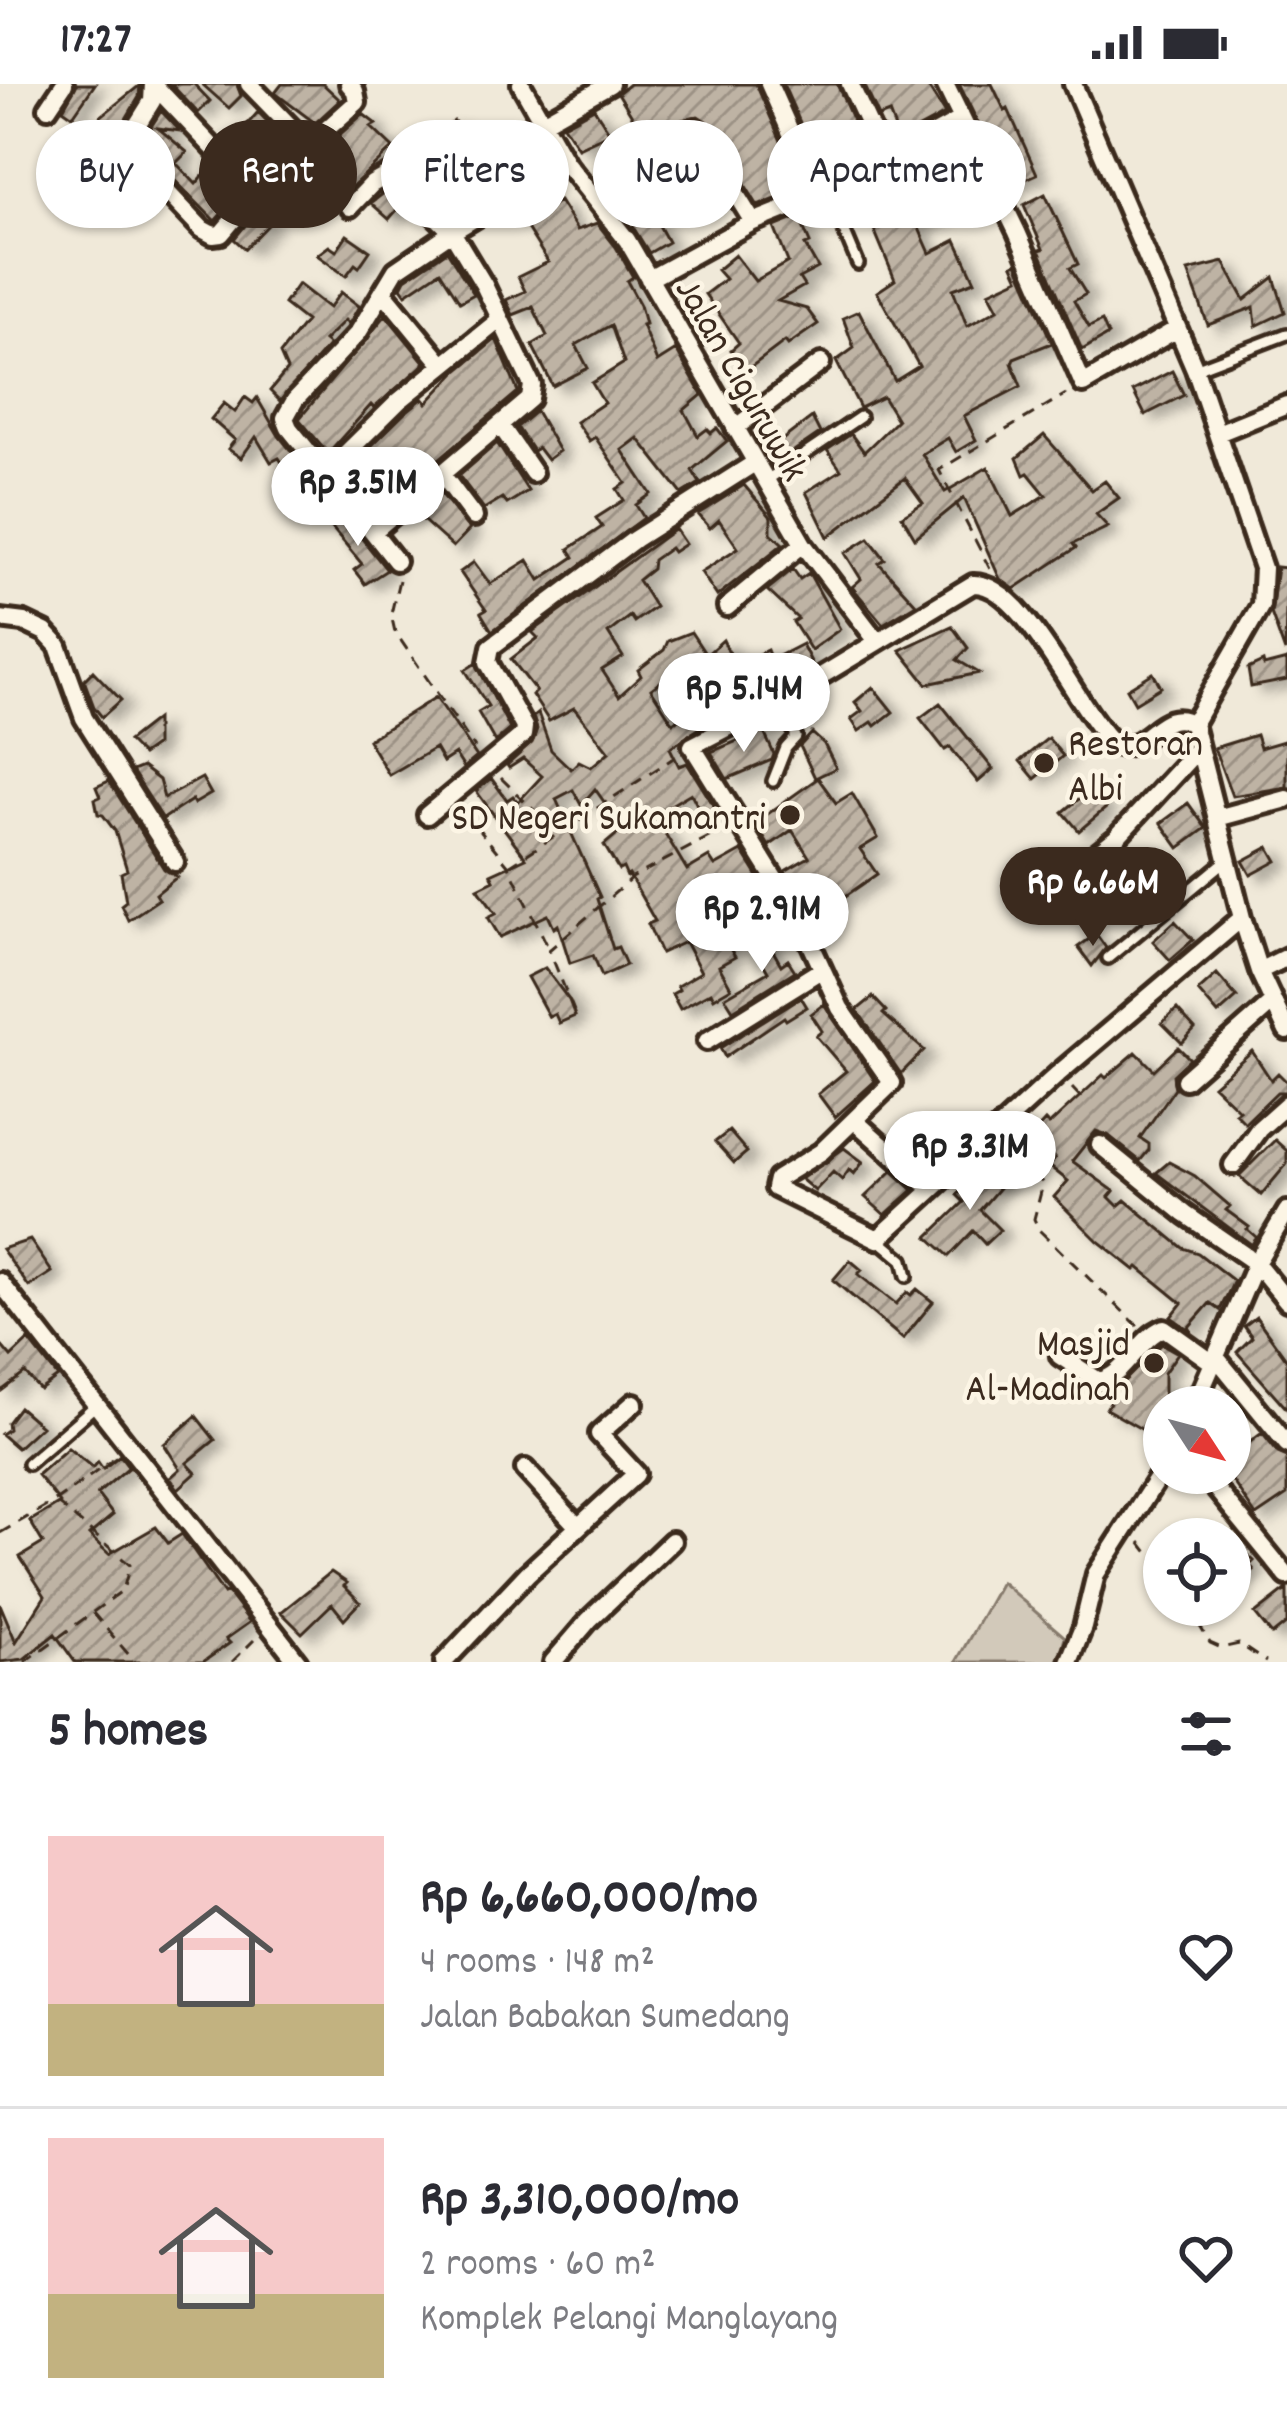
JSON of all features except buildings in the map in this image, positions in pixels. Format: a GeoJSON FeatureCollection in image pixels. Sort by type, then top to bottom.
{"type":"FeatureCollection","features":[{"type":"Feature","properties":{"kind":"street"},"geometry":{"type":"LineString","coordinates":[[48,108],[64,84]]}},
{"type":"Feature","properties":{"kind":"street"},"geometry":{"type":"LineString","coordinates":[[153,84],[199,133]]}},
{"type":"Feature","properties":{"kind":"street"},"geometry":{"type":"LineString","coordinates":[[153,84],[152,101],[129,138],[137,162],[199,222]]}},
{"type":"Feature","properties":{"kind":"street"},"geometry":{"type":"LineString","coordinates":[[249,84],[284,120]]}},
{"type":"Feature","properties":{"kind":"street"},"geometry":{"type":"LineString","coordinates":[[337,120],[357,102],[349,84]]}},
{"type":"Feature","properties":{"kind":"street","name":"Jalan Ciguruwik"},"geometry":{"type":"LineString","coordinates":[[521,84],[539,120]]}},
{"type":"Feature","properties":{"kind":"street"},"geometry":{"type":"LineString","coordinates":[[546,120],[610,84]]}},
{"type":"Feature","properties":{"kind":"street"},"geometry":{"type":"LineString","coordinates":[[769,84],[787,120]]}},
{"type":"Feature","properties":{"kind":"street"},"geometry":{"type":"LineString","coordinates":[[850,84],[867,120]]}},
{"type":"Feature","properties":{"kind":"street"},"geometry":{"type":"LineString","coordinates":[[945,84],[1083,384],[1177,328]]}},
{"type":"Feature","properties":{"kind":"street"},"geometry":{"type":"LineString","coordinates":[[1077,86],[1195,369],[1263,568],[1261,605],[1193,724],[1241,918],[1287,1031]]}},
{"type":"Feature","properties":{"kind":"street","name":"Jalan Ciguruwik"},"geometry":{"type":"LineString","coordinates":[[569,167],[627,240],[803,544],[876,640]]}},
{"type":"Feature","properties":{"kind":"street"},"geometry":{"type":"LineString","coordinates":[[357,200],[391,173],[452,232],[487,291],[533,392],[373,532]]}},
{"type":"Feature","properties":{"kind":"street"},"geometry":{"type":"LineString","coordinates":[[743,204],[754,222]]}},
{"type":"Feature","properties":{"kind":"street"},"geometry":{"type":"LineString","coordinates":[[649,278],[767,217]]}},
{"type":"Feature","properties":{"kind":"street"},"geometry":{"type":"LineString","coordinates":[[397,561],[285,423],[287,411],[358,333],[396,270],[459,228]]}},
{"type":"Feature","properties":{"kind":"street"},"geometry":{"type":"LineString","coordinates":[[385,293],[443,365]]}},
{"type":"Feature","properties":{"kind":"street"},"geometry":{"type":"LineString","coordinates":[[326,473],[399,401],[498,321]]}},
{"type":"Feature","properties":{"kind":"street"},"geometry":{"type":"LineString","coordinates":[[735,428],[821,364]]}},
{"type":"Feature","properties":{"kind":"street"},"geometry":{"type":"LineString","coordinates":[[1218,433],[1287,404]]}},
{"type":"Feature","properties":{"kind":"street"},"geometry":{"type":"LineString","coordinates":[[500,425],[533,472]]}},
{"type":"Feature","properties":{"kind":"street"},"geometry":{"type":"LineString","coordinates":[[427,815],[524,731],[488,662],[491,647],[635,539],[753,464]]}},
{"type":"Feature","properties":{"kind":"street"},"geometry":{"type":"LineString","coordinates":[[441,473],[474,517]]}},
{"type":"Feature","properties":{"kind":"street"},"geometry":{"type":"LineString","coordinates":[[727,608],[803,544]]}},
{"type":"Feature","properties":{"kind":"street"},"geometry":{"type":"LineString","coordinates":[[1193,724],[1168,718],[1135,745],[1115,745],[1003,595],[986,584],[973,584],[783,699],[692,746],[799,918],[840,1008],[892,1083],[821,1152],[777,1179],[774,1186],[878,1238],[1058,1074],[1241,918]]}},
{"type":"Feature","properties":{"kind":"street"},"geometry":{"type":"LineString","coordinates":[[0,619],[24,622],[45,632],[58,646],[80,711],[175,862]]}},
{"type":"Feature","properties":{"kind":"street"},"geometry":{"type":"LineString","coordinates":[[1092,857],[1116,838],[1199,748]]}},
{"type":"Feature","properties":{"kind":"street"},"geometry":{"type":"LineString","coordinates":[[1217,818],[1287,799]]}},
{"type":"Feature","properties":{"kind":"street"},"geometry":{"type":"LineString","coordinates":[[1259,970],[1287,957]]}},
{"type":"Feature","properties":{"kind":"street"},"geometry":{"type":"LineString","coordinates":[[707,1041],[821,970]]}},
{"type":"Feature","properties":{"kind":"street"},"geometry":{"type":"LineString","coordinates":[[1186,1080],[1273,1002]]}},
{"type":"Feature","properties":{"kind":"street"},"geometry":{"type":"LineString","coordinates":[[1233,1165],[1259,1129],[1287,1103]]}},
{"type":"Feature","properties":{"kind":"street"},"geometry":{"type":"LineString","coordinates":[[855,1121],[930,1188]]}},
{"type":"Feature","properties":{"kind":"street"},"geometry":{"type":"LineString","coordinates":[[1100,1145],[1185,1214],[1256,1263],[1287,1301]]}},
{"type":"Feature","properties":{"kind":"street"},"geometry":{"type":"LineString","coordinates":[[1203,1386],[1256,1263],[1287,1211]]}},
{"type":"Feature","properties":{"kind":"street"},"geometry":{"type":"LineString","coordinates":[[0,1282],[298,1662]]}},
{"type":"Feature","properties":{"kind":"street"},"geometry":{"type":"LineString","coordinates":[[1060,1357],[1099,1381],[1111,1378],[1150,1334],[1164,1328],[1215,1360],[1287,1444]]}},
{"type":"Feature","properties":{"kind":"street"},"geometry":{"type":"LineString","coordinates":[[444,1662],[528,1573],[636,1474],[599,1434],[634,1403]]}},
{"type":"Feature","properties":{"kind":"street"},"geometry":{"type":"LineString","coordinates":[[525,1469],[578,1527]]}},
{"type":"Feature","properties":{"kind":"street"},"geometry":{"type":"LineString","coordinates":[[1069,1662],[1096,1574],[1148,1494]]}},
{"type":"Feature","properties":{"kind":"street"},"geometry":{"type":"LineString","coordinates":[[1220,1494],[1287,1576]]}},
{"type":"Feature","properties":{"kind":"street"},"geometry":{"type":"LineString","coordinates":[[553,1662],[589,1620],[672,1541]]}},
{"type":"Feature","properties":{"kind":"lane"},"geometry":{"type":"LineString","coordinates":[[841,228],[858,264]]}},
{"type":"Feature","properties":{"kind":"lane"},"geometry":{"type":"LineString","coordinates":[[1195,369],[1287,334]]}},
{"type":"Feature","properties":{"kind":"lane"},"geometry":{"type":"LineString","coordinates":[[764,482],[860,417]]}},
{"type":"Feature","properties":{"kind":"lane"},"geometry":{"type":"LineString","coordinates":[[773,781],[786,748],[796,737],[783,699]]}},
{"type":"Feature","properties":{"kind":"lane"},"geometry":{"type":"LineString","coordinates":[[1108,958],[1228,859]]}},
{"type":"Feature","properties":{"kind":"lane"},"geometry":{"type":"LineString","coordinates":[[878,1238],[903,1260],[907,1276]]}},
{"type":"Feature","properties":{"kind":"lane"},"geometry":{"type":"LineString","coordinates":[[28,1464],[96,1405]]}},
{"type":"Feature","properties":{"kind":"path"},"geometry":{"type":"LineString","coordinates":[[1003,595],[939,470],[1083,384]]}},
{"type":"Feature","properties":{"kind":"path"},"geometry":{"type":"LineString","coordinates":[[397,561],[399,579],[391,614],[395,632],[485,763],[560,836]]}},
{"type":"Feature","properties":{"kind":"path"},"geometry":{"type":"LineString","coordinates":[[509,866],[692,746]]}},
{"type":"Feature","properties":{"kind":"path"},"geometry":{"type":"LineString","coordinates":[[451,795],[509,866],[574,1011]]}},
{"type":"Feature","properties":{"kind":"path"},"geometry":{"type":"LineString","coordinates":[[549,950],[632,878],[740,821]]}},
{"type":"Feature","properties":{"kind":"path"},"geometry":{"type":"LineString","coordinates":[[1002,1128],[1042,1184],[1034,1219],[1039,1230],[1150,1334]]}},
{"type":"Feature","properties":{"kind":"path"},"geometry":{"type":"LineString","coordinates":[[0,1533],[56,1501],[129,1449]]}},
{"type":"Feature","properties":{"kind":"path"},"geometry":{"type":"LineString","coordinates":[[26,1662],[123,1591],[130,1565],[56,1501]]}},
{"type":"Feature","properties":{"kind":"path"},"geometry":{"type":"LineString","coordinates":[[1128,1527],[1143,1546]]}},
{"type":"Feature","properties":{"kind":"path"},"geometry":{"type":"LineString","coordinates":[[92,1612],[135,1662]]}},
{"type":"Feature","properties":{"kind":"path"},"geometry":{"type":"LineString","coordinates":[[232,1662],[268,1626]]}},
{"type":"Feature","properties":{"kind":"path"},"geometry":{"type":"LineString","coordinates":[[1200,1626],[1210,1642],[1221,1648],[1239,1644],[1266,1662]]}},
{"type":"Feature","properties":{"kind":"shaded area"},"geometry":{"type":"Polygon","coordinates":[[[1001,1582],[1065,1637],[1059,1662],[956,1662],[1001,1582]]]}},
{"type":"Feature","properties":{"kind":"place","name":"Restoran Albi"},"geometry":{"type":"Point","coordinates":[1044,763]}},
{"type":"Feature","properties":{"kind":"place","name":"SD Negeri Sukamantri"},"geometry":{"type":"Point","coordinates":[790,815]}},
{"type":"Feature","properties":{"kind":"place","name":"Masjid Al-Madinah"},"geometry":{"type":"Point","coordinates":[1154,1363]}}]}
